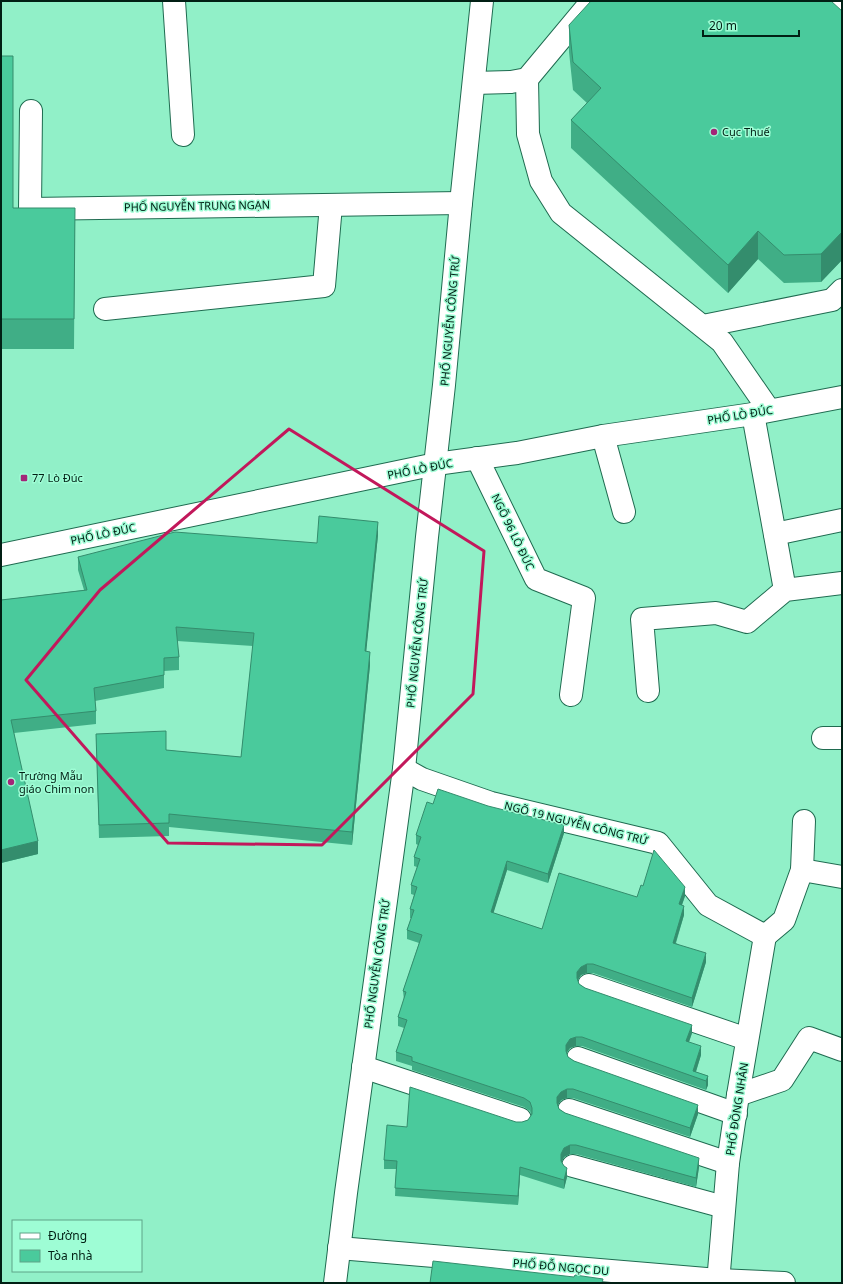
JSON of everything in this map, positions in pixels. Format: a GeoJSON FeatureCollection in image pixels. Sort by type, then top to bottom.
{"type":"FeatureCollection","features":[{"type":"Feature","properties":{"kind":"street"},"geometry":{"type":"LineString","coordinates":[[174,1],[183,135]]}},
{"type":"Feature","properties":{"kind":"street","name":"PHỐ NGUYỄN CÔNG TRỨ"},"geometry":{"type":"LineString","coordinates":[[335,1283],[404,769],[482,1]]}},
{"type":"Feature","properties":{"kind":"street"},"geometry":{"type":"LineString","coordinates":[[474,83],[511,82],[527,79],[592,1]]}},
{"type":"Feature","properties":{"kind":"street"},"geometry":{"type":"LineString","coordinates":[[835,1],[842,7]]}},
{"type":"Feature","properties":{"kind":"street"},"geometry":{"type":"LineString","coordinates":[[527,79],[528,134],[541,181],[560,214],[704,326],[722,342],[761,412],[775,534],[785,590]]}},
{"type":"Feature","properties":{"kind":"street","name":"PHỐ NGUYỄN TRUNG NGẠN"},"geometry":{"type":"LineString","coordinates":[[31,111],[30,209],[461,203]]}},
{"type":"Feature","properties":{"kind":"street"},"geometry":{"type":"LineString","coordinates":[[105,310],[324,286],[331,205]]}},
{"type":"Feature","properties":{"kind":"street"},"geometry":{"type":"LineString","coordinates":[[704,326],[832,300],[842,290]]}},
{"type":"Feature","properties":{"kind":"street","name":"PHỐ LÒ ĐÚC"},"geometry":{"type":"LineString","coordinates":[[1,555],[436,464],[517,453],[603,436],[761,412],[842,397]]}},
{"type":"Feature","properties":{"kind":"street"},"geometry":{"type":"LineString","coordinates":[[603,436],[624,512]]}},
{"type":"Feature","properties":{"kind":"street","name":"NGÕ 96 LÒ ĐÚC"},"geometry":{"type":"LineString","coordinates":[[477,458],[536,579],[584,598],[571,695]]}},
{"type":"Feature","properties":{"kind":"street"},"geometry":{"type":"LineString","coordinates":[[775,534],[842,520]]}},
{"type":"Feature","properties":{"kind":"street"},"geometry":{"type":"LineString","coordinates":[[648,691],[642,619],[716,613],[747,622],[785,590],[842,583]]}},
{"type":"Feature","properties":{"kind":"street","name":"NGÕ 19 NGUYỄN CÔNG TRỨ"},"geometry":{"type":"LineString","coordinates":[[404,769],[422,780],[491,803],[658,843],[708,905],[765,936]]}},
{"type":"Feature","properties":{"kind":"street"},"geometry":{"type":"LineString","coordinates":[[765,936],[784,920],[802,870],[804,821]]}},
{"type":"Feature","properties":{"kind":"street"},"geometry":{"type":"LineString","coordinates":[[802,870],[842,877]]}},
{"type":"Feature","properties":{"kind":"street","name":"PHỐ ĐỒNG NHÂN"},"geometry":{"type":"LineString","coordinates":[[718,1281],[728,1162],[765,936]]}},
{"type":"Feature","properties":{"kind":"street"},"geometry":{"type":"LineString","coordinates":[[589,985],[747,1039]]}},
{"type":"Feature","properties":{"kind":"street"},"geometry":{"type":"LineString","coordinates":[[578,1058],[737,1104],[782,1080],[809,1038],[842,1050]]}},
{"type":"Feature","properties":{"kind":"street"},"geometry":{"type":"LineString","coordinates":[[363,1067],[520,1119]]}},
{"type":"Feature","properties":{"kind":"street"},"geometry":{"type":"LineString","coordinates":[[569,1110],[728,1162]]}},
{"type":"Feature","properties":{"kind":"street"},"geometry":{"type":"LineString","coordinates":[[573,1166],[724,1207]]}},
{"type":"Feature","properties":{"kind":"street","name":"PHỐ ĐỖ NGỌC DU"},"geometry":{"type":"LineString","coordinates":[[339,1248],[718,1281],[784,1283]]}},
{"type":"Feature","properties":{"kind":"highlighted area"},"geometry":{"type":"Polygon","coordinates":[[[289,429],[484,551],[473,694],[322,845],[168,843],[26,680],[100,590],[289,429]]]}},
{"type":"Feature","properties":{"kind":"building","name":"Cục Thuế"},"geometry":{"type":"Polygon","coordinates":[[[591,1],[831,1],[842,11],[842,232],[821,254],[784,255],[758,231],[728,265],[571,120],[601,88],[573,62],[569,25],[591,1]]]}},
{"type":"Feature","properties":{"kind":"building"},"geometry":{"type":"Polygon","coordinates":[[[1,56],[13,56],[13,208],[75,208],[74,319],[1,319],[1,56]]]}},
{"type":"Feature","properties":{"kind":"building"},"geometry":{"type":"Polygon","coordinates":[[[319,516],[378,522],[365,651],[370,652],[352,832],[169,814],[169,823],[99,825],[96,734],[166,731],[166,750],[241,757],[254,633],[176,627],[179,657],[164,658],[164,675],[94,688],[96,711],[11,720],[38,841],[1,850],[1,600],[87,590],[78,557],[175,532],[317,543],[319,516]]]}},
{"type":"Feature","properties":{"kind":"building"},"geometry":{"type":"Polygon","coordinates":[[[438,789],[488,806],[564,825],[548,874],[507,861],[491,912],[542,929],[559,873],[637,897],[641,885],[643,886],[654,850],[685,887],[679,904],[684,906],[673,943],[706,953],[692,998],[593,964],[587,964],[581,967],[577,972],[577,978],[579,984],[585,988],[692,1025],[686,1041],[701,1046],[693,1071],[708,1076],[706,1081],[582,1037],[570,1039],[566,1045],[566,1051],[568,1057],[574,1061],[698,1105],[690,1128],[573,1089],[567,1089],[561,1092],[557,1097],[557,1103],[559,1109],[565,1113],[699,1158],[696,1178],[576,1145],[570,1145],[564,1148],[561,1154],[561,1161],[567,1168],[564,1180],[520,1167],[518,1196],[395,1188],[397,1161],[384,1160],[387,1125],[407,1127],[410,1087],[516,1122],[528,1120],[532,1114],[530,1102],[524,1098],[412,1061],[412,1057],[396,1052],[407,1020],[398,1017],[406,992],[403,991],[422,935],[407,930],[414,910],[410,909],[417,887],[411,885],[420,859],[414,857],[421,837],[416,835],[427,802],[433,804],[438,789]]]}},
{"type":"Feature","properties":{"kind":"building"},"geometry":{"type":"Polygon","coordinates":[[[433,1261],[603,1279],[602,1283],[430,1283],[433,1261]]]}},
{"type":"Feature","properties":{"kind":"place","name":"Cục Thuế"},"geometry":{"type":"Point","coordinates":[714,132]}},
{"type":"Feature","properties":{"kind":"place","name":"77 Lò Đúc"},"geometry":{"type":"Point","coordinates":[24,478]}},
{"type":"Feature","properties":{"kind":"place","name":"Trường Mẫu giáo Chim non"},"geometry":{"type":"Point","coordinates":[11,782]}}]}
